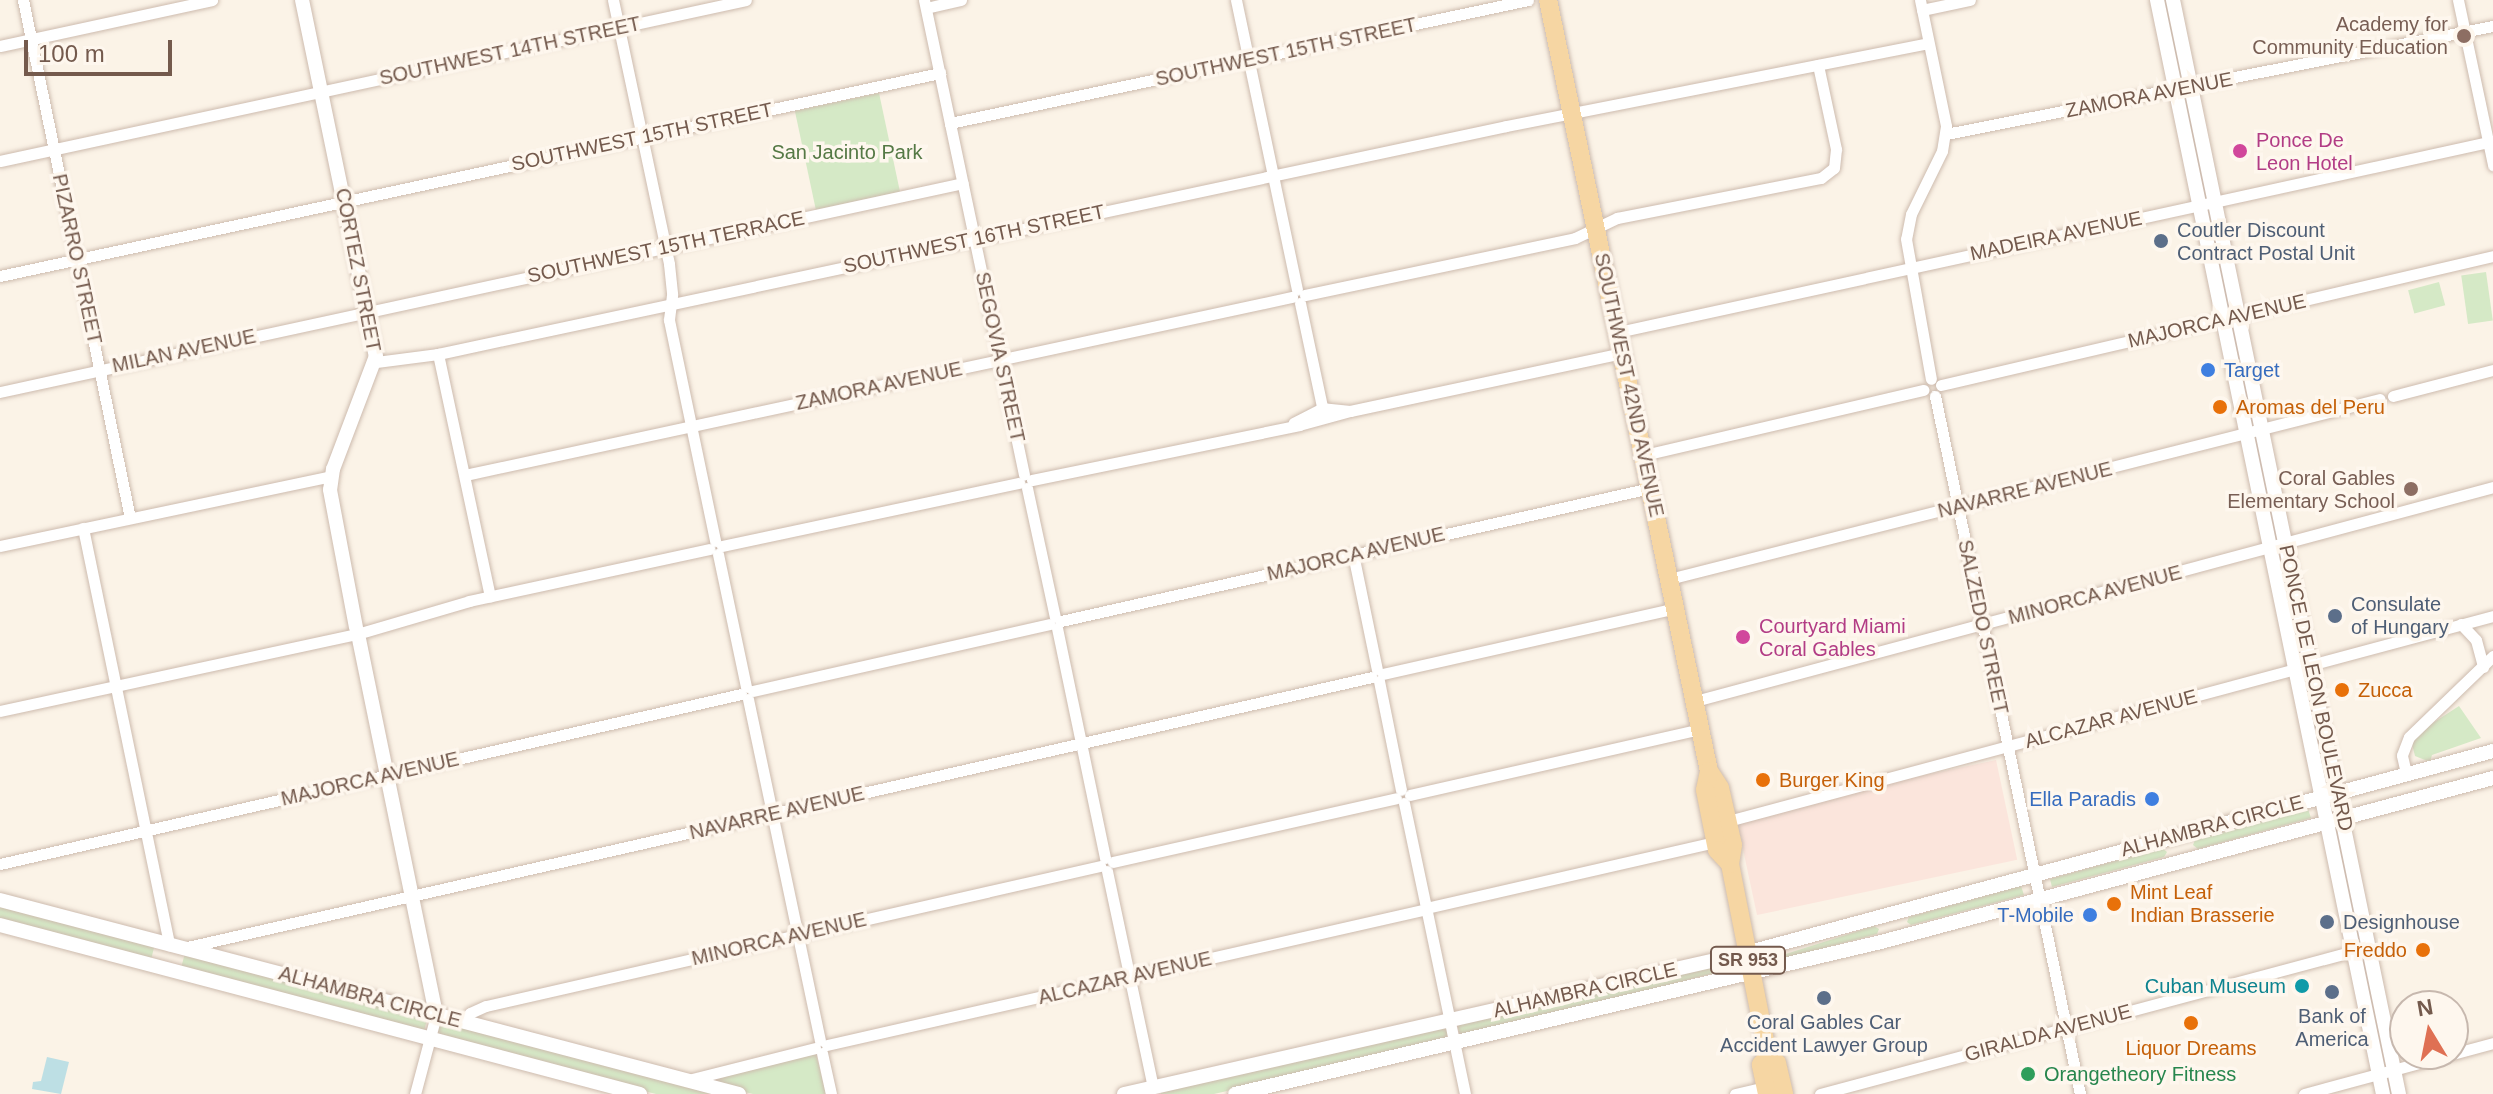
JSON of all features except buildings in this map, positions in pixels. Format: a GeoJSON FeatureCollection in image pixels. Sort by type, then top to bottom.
{"type":"FeatureCollection","features":[{"type":"Feature","properties":{"kind":"main road","name":"SOUTHWEST 42ND AVENUE"},"geometry":{"type":"LineString","coordinates":[[1548,0],[1701,729],[1715,842],[1717,850],[1730,864]]}},
{"type":"Feature","properties":{"kind":"main road","name":"SOUTHWEST 42ND AVENUE"},"geometry":{"type":"LineString","coordinates":[[1707,780],[1720,788],[1733,845],[1730,864],[1770,1092]]}},
{"type":"Feature","properties":{"kind":"main road","name":"SOUTHWEST 42ND AVENUE"},"geometry":{"type":"LineString","coordinates":[[1764,1060],[1777,1063],[1784,1094]]}},
{"type":"Feature","properties":{"kind":"street","name":"PIZARRO STREET"},"geometry":{"type":"LineString","coordinates":[[23,0],[130,518]]}},
{"type":"Feature","properties":{"kind":"street"},"geometry":{"type":"LineString","coordinates":[[0,46],[212,0]]}},
{"type":"Feature","properties":{"kind":"street","name":"CORTEZ STREET"},"geometry":{"type":"LineString","coordinates":[[302,0],[376,362],[332,476],[330,497],[436,1015],[415,1094]]}},
{"type":"Feature","properties":{"kind":"street"},"geometry":{"type":"LineString","coordinates":[[613,0],[666,247],[671,304],[669,320],[831,1094]]}},
{"type":"Feature","properties":{"kind":"street","name":"SOUTHWEST 14TH STREET"},"geometry":{"type":"LineString","coordinates":[[0,161],[746,0]]}},
{"type":"Feature","properties":{"kind":"street"},"geometry":{"type":"LineString","coordinates":[[925,4],[961,0]]}},
{"type":"Feature","properties":{"kind":"street"},"geometry":{"type":"LineString","coordinates":[[1236,0],[1323,412]]}},
{"type":"Feature","properties":{"kind":"street","name":"SOUTHWEST 15TH STREET"},"geometry":{"type":"LineString","coordinates":[[950,123],[1528,0]]}},
{"type":"Feature","properties":{"kind":"street"},"geometry":{"type":"LineString","coordinates":[[1946,134],[1921,5],[1970,0]]}},
{"type":"Feature","properties":{"kind":"street","name":"PONCE DE LEON BOULEVARD"},"geometry":{"type":"LineString","coordinates":[[2157,0],[2383,1094]]}},
{"type":"Feature","properties":{"kind":"street","name":"PONCE DE LEON BOULEVARD"},"geometry":{"type":"LineString","coordinates":[[2173,0],[2389,1042]]}},
{"type":"Feature","properties":{"kind":"street"},"geometry":{"type":"LineString","coordinates":[[2458,0],[2491,142],[2493,165]]}},
{"type":"Feature","properties":{"kind":"street","name":"SEGOVIA STREET"},"geometry":{"type":"LineString","coordinates":[[925,4],[1154,1090]]}},
{"type":"Feature","properties":{"kind":"street","name":"ZAMORA AVENUE"},"geometry":{"type":"LineString","coordinates":[[1946,134],[2493,26]]}},
{"type":"Feature","properties":{"kind":"street","name":"SOUTHWEST 16TH STREET"},"geometry":{"type":"LineString","coordinates":[[376,362],[438,354],[1572,112],[1928,43]]}},
{"type":"Feature","properties":{"kind":"street","name":"ZAMORA AVENUE"},"geometry":{"type":"LineString","coordinates":[[465,475],[1575,238],[1617,218],[1815,180],[1834,168],[1835,139],[1818,65]]}},
{"type":"Feature","properties":{"kind":"street","name":"SOUTHWEST 15TH STREET"},"geometry":{"type":"LineString","coordinates":[[0,276],[940,73]]}},
{"type":"Feature","properties":{"kind":"street","name":"SALZEDO STREET"},"geometry":{"type":"LineString","coordinates":[[1946,134],[1938,161],[1908,223],[1909,268],[2080,1094]]}},
{"type":"Feature","properties":{"kind":"street","name":"MADEIRA AVENUE"},"geometry":{"type":"LineString","coordinates":[[1618,332],[2491,142]]}},
{"type":"Feature","properties":{"kind":"street","name":"SOUTHWEST 15TH TERRACE"},"geometry":{"type":"LineString","coordinates":[[368,311],[963,183]]}},
{"type":"Feature","properties":{"kind":"street","name":"MAJORCA AVENUE"},"geometry":{"type":"LineString","coordinates":[[1644,455],[2493,256]]}},
{"type":"Feature","properties":{"kind":"street","name":"MILAN AVENUE"},"geometry":{"type":"LineString","coordinates":[[0,392],[368,311]]}},
{"type":"Feature","properties":{"kind":"street"},"geometry":{"type":"LineString","coordinates":[[0,711],[358,634],[490,596],[1294,423],[1323,412],[1350,411],[1623,353]]}},
{"type":"Feature","properties":{"kind":"street"},"geometry":{"type":"LineString","coordinates":[[438,354],[490,596]]}},
{"type":"Feature","properties":{"kind":"street","name":"NAVARRE AVENUE"},"geometry":{"type":"LineString","coordinates":[[1669,579],[2493,370]]}},
{"type":"Feature","properties":{"kind":"street"},"geometry":{"type":"LineString","coordinates":[[0,546],[332,476]]}},
{"type":"Feature","properties":{"kind":"street","name":"MINORCA AVENUE"},"geometry":{"type":"LineString","coordinates":[[1695,701],[2493,487]]}},
{"type":"Feature","properties":{"kind":"street","name":"MAJORCA AVENUE"},"geometry":{"type":"LineString","coordinates":[[0,864],[1650,488]]}},
{"type":"Feature","properties":{"kind":"street"},"geometry":{"type":"LineString","coordinates":[[83,528],[147,830],[176,946],[169,969]]}},
{"type":"Feature","properties":{"kind":"street"},"geometry":{"type":"LineString","coordinates":[[1353,554],[1465,1094]]}},
{"type":"Feature","properties":{"kind":"street","name":"NAVARRE AVENUE"},"geometry":{"type":"LineString","coordinates":[[176,946],[1675,608]]}},
{"type":"Feature","properties":{"kind":"street","name":"ALCAZAR AVENUE"},"geometry":{"type":"LineString","coordinates":[[1728,821],[2493,616]]}},
{"type":"Feature","properties":{"kind":"street"},"geometry":{"type":"LineString","coordinates":[[2461,624],[2476,640],[2483,667]]}},
{"type":"Feature","properties":{"kind":"street"},"geometry":{"type":"LineString","coordinates":[[2406,773],[2402,755],[2409,737],[2493,656]]}},
{"type":"Feature","properties":{"kind":"street","name":"MINORCA AVENUE"},"geometry":{"type":"LineString","coordinates":[[465,1022],[473,1011],[486,1006],[1701,729]]}},
{"type":"Feature","properties":{"kind":"street","name":"ALHAMBRA CIRCLE"},"geometry":{"type":"LineString","coordinates":[[1124,1094],[1154,1090],[1746,953],[2493,751]]}},
{"type":"Feature","properties":{"kind":"street","name":"ALHAMBRA CIRCLE"},"geometry":{"type":"LineString","coordinates":[[1235,1094],[1881,942],[2040,902],[2493,778]]}},
{"type":"Feature","properties":{"kind":"street"},"geometry":{"type":"LineString","coordinates":[[2196,830],[2189,849],[2201,858]]}},
{"type":"Feature","properties":{"kind":"street"},"geometry":{"type":"LineString","coordinates":[[2157,841],[2171,850],[2166,868]]}},
{"type":"Feature","properties":{"kind":"street","name":"ALCAZAR AVENUE"},"geometry":{"type":"LineString","coordinates":[[687,1080],[1715,842]]}},
{"type":"Feature","properties":{"kind":"street","name":"ALHAMBRA CIRCLE"},"geometry":{"type":"LineString","coordinates":[[0,900],[739,1094]]}},
{"type":"Feature","properties":{"kind":"street"},"geometry":{"type":"LineString","coordinates":[[1904,910],[1901,924],[1914,933]]}},
{"type":"Feature","properties":{"kind":"street"},"geometry":{"type":"LineString","coordinates":[[1875,918],[1884,927],[1881,942]]}},
{"type":"Feature","properties":{"kind":"street","name":"ALHAMBRA CIRCLE"},"geometry":{"type":"LineString","coordinates":[[0,925],[640,1094]]}},
{"type":"Feature","properties":{"kind":"street","name":"GIRALDA AVENUE"},"geometry":{"type":"LineString","coordinates":[[1820,1094],[2369,947]]}},
{"type":"Feature","properties":{"kind":"street"},"geometry":{"type":"LineString","coordinates":[[2469,1050],[2493,1043]]}},
{"type":"Feature","properties":{"kind":"street"},"geometry":{"type":"LineString","coordinates":[[2304,1094],[2395,1070]]}},
{"type":"Feature","properties":{"kind":"street","name":"PONCE DE LEON BOULEVARD"},"geometry":{"type":"LineString","coordinates":[[2395,1070],[2399,1094]]}},
{"type":"Feature","properties":{"kind":"street"},"geometry":{"type":"LineString","coordinates":[[1735,1094],[1770,1092]]}},
{"type":"Feature","properties":{"kind":"shaded area"},"geometry":{"type":"Polygon","coordinates":[[[1996,760],[2017,860],[1757,915],[1736,815],[1996,760]]]}},
{"type":"Feature","properties":{"kind":"green space","name":"San Jacinto Park"},"geometry":{"type":"Polygon","coordinates":[[[879,93],[900,192],[816,210],[795,111],[879,93]]]}},
{"type":"Feature","properties":{"kind":"green space"},"geometry":{"type":"Polygon","coordinates":[[[2486,272],[2493,321],[2468,324],[2461,275],[2486,272]]]}},
{"type":"Feature","properties":{"kind":"green space"},"geometry":{"type":"Polygon","coordinates":[[[2439,282],[2445,305],[2414,313],[2408,290],[2439,282]]]}},
{"type":"Feature","properties":{"kind":"green space"},"geometry":{"type":"Polygon","coordinates":[[[2459,706],[2481,738],[2432,755],[2430,762],[2415,756],[2412,744],[2419,732],[2459,706]]]}},
{"type":"Feature","properties":{"kind":"green space"},"geometry":{"type":"Polygon","coordinates":[[[2308,809],[2311,818],[2198,849],[2193,845],[2195,840],[2308,809]]]}},
{"type":"Feature","properties":{"kind":"green space"},"geometry":{"type":"Polygon","coordinates":[[[2162,848],[2167,852],[2164,857],[2052,887],[2050,879],[2162,848]]]}},
{"type":"Feature","properties":{"kind":"green space"},"geometry":{"type":"Polygon","coordinates":[[[2021,886],[2024,895],[1911,925],[1907,922],[1909,917],[2021,886]]]}},
{"type":"Feature","properties":{"kind":"green space"},"geometry":{"type":"Polygon","coordinates":[[[0,904],[155,943],[151,960],[0,923],[0,904]]]}},
{"type":"Feature","properties":{"kind":"green space"},"geometry":{"type":"Polygon","coordinates":[[[1874,926],[1879,929],[1877,934],[1771,962],[1770,959],[1874,926]]]}},
{"type":"Feature","properties":{"kind":"green space"},"geometry":{"type":"Polygon","coordinates":[[[185,953],[427,1018],[423,1034],[181,969],[185,953]]]}},
{"type":"Feature","properties":{"kind":"green space"},"geometry":{"type":"Polygon","coordinates":[[[1725,961],[1727,970],[1690,979],[1677,986],[1460,1037],[1457,1023],[1725,961]]]}},
{"type":"Feature","properties":{"kind":"green space"},"geometry":{"type":"Polygon","coordinates":[[[441,1020],[717,1094],[656,1094],[437,1037],[441,1020]]]}},
{"type":"Feature","properties":{"kind":"green space"},"geometry":{"type":"Polygon","coordinates":[[[1446,1026],[1450,1039],[1214,1094],[1161,1094],[1160,1090],[1446,1026]]]}},
{"type":"Feature","properties":{"kind":"green space"},"geometry":{"type":"Polygon","coordinates":[[[816,1054],[826,1094],[753,1094],[700,1081],[816,1054]]]}},
{"type":"Feature","properties":{"kind":"water"},"geometry":{"type":"Polygon","coordinates":[[[47,1057],[69,1062],[61,1094],[32,1089],[33,1082],[41,1081],[47,1057]]]}},
{"type":"Feature","properties":{"kind":"place","name":"Academy for Community Education"},"geometry":{"type":"Point","coordinates":[2464,36]}},
{"type":"Feature","properties":{"kind":"place","name":"Ponce De Leon Hotel"},"geometry":{"type":"Point","coordinates":[2240,151]}},
{"type":"Feature","properties":{"kind":"place","name":"Coutler Discount Contract Postal Unit"},"geometry":{"type":"Point","coordinates":[2161,241]}},
{"type":"Feature","properties":{"kind":"place","name":"Target"},"geometry":{"type":"Point","coordinates":[2208,370]}},
{"type":"Feature","properties":{"kind":"place","name":"Aromas del Peru"},"geometry":{"type":"Point","coordinates":[2220,407]}},
{"type":"Feature","properties":{"kind":"place","name":"Coral Gables Elementary School"},"geometry":{"type":"Point","coordinates":[2411,489]}},
{"type":"Feature","properties":{"kind":"place","name":"Consulate of Hungary"},"geometry":{"type":"Point","coordinates":[2335,616]}},
{"type":"Feature","properties":{"kind":"place","name":"Courtyard Miami Coral Gables"},"geometry":{"type":"Point","coordinates":[1743,637]}},
{"type":"Feature","properties":{"kind":"place","name":"Zucca"},"geometry":{"type":"Point","coordinates":[2342,690]}},
{"type":"Feature","properties":{"kind":"place","name":"Burger King"},"geometry":{"type":"Point","coordinates":[1763,780]}},
{"type":"Feature","properties":{"kind":"place","name":"Ella Paradis"},"geometry":{"type":"Point","coordinates":[2152,799]}},
{"type":"Feature","properties":{"kind":"place","name":"Mint Leaf Indian Brasserie"},"geometry":{"type":"Point","coordinates":[2114,904]}},
{"type":"Feature","properties":{"kind":"place","name":"T-Mobile"},"geometry":{"type":"Point","coordinates":[2090,915]}},
{"type":"Feature","properties":{"kind":"place","name":"Designhouse"},"geometry":{"type":"Point","coordinates":[2327,922]}},
{"type":"Feature","properties":{"kind":"place","name":"Freddo"},"geometry":{"type":"Point","coordinates":[2423,950]}},
{"type":"Feature","properties":{"kind":"place","name":"Cuban Museum"},"geometry":{"type":"Point","coordinates":[2302,986]}},
{"type":"Feature","properties":{"kind":"place","name":"Bank of America"},"geometry":{"type":"Point","coordinates":[2332,992]}},
{"type":"Feature","properties":{"kind":"place","name":"Coral Gables Car Accident Lawyer Group"},"geometry":{"type":"Point","coordinates":[1824,998]}},
{"type":"Feature","properties":{"kind":"place","name":"Liquor Dreams"},"geometry":{"type":"Point","coordinates":[2191,1023]}},
{"type":"Feature","properties":{"kind":"place","name":"Orangetheory Fitness"},"geometry":{"type":"Point","coordinates":[2028,1074]}}]}
